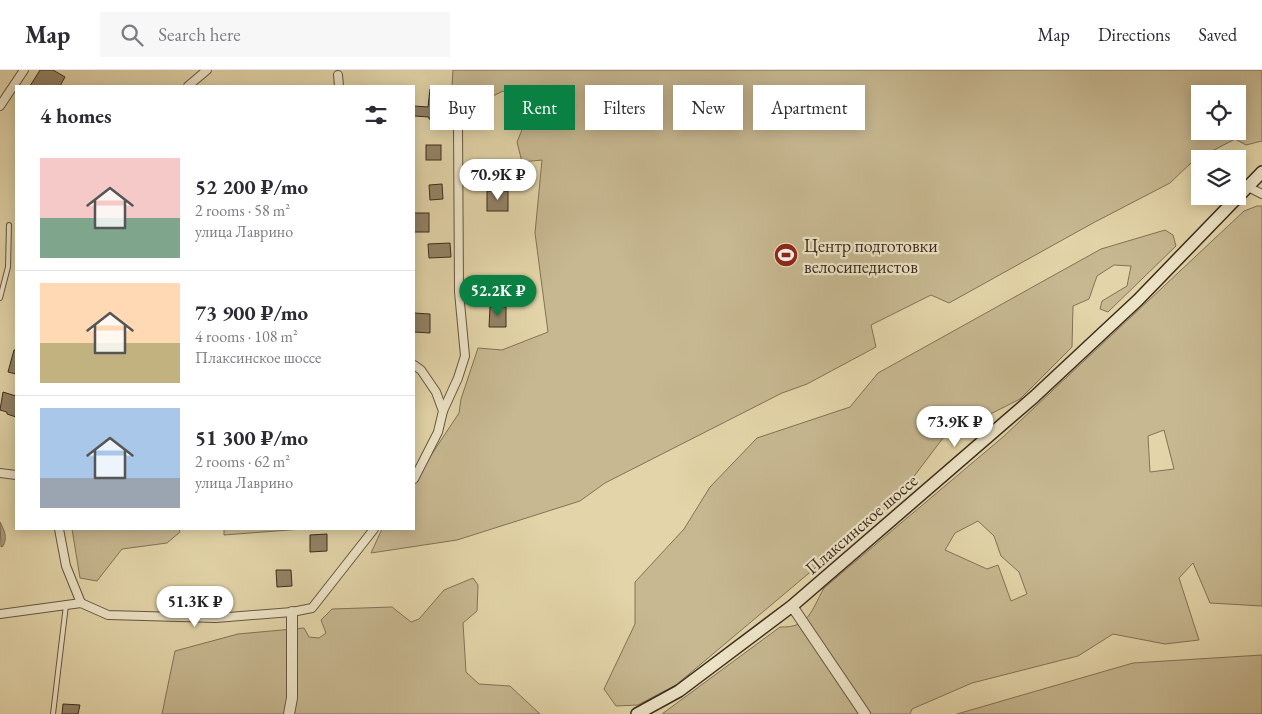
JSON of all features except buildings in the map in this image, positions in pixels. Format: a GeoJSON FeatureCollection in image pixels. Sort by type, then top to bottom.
{"type":"FeatureCollection","features":[{"type":"Feature","properties":{"kind":"main road","name":"Плаксинское шоссе"},"geometry":{"type":"LineString","coordinates":[[637,714],[679,691],[792,606],[1048,384],[1138,300],[1262,172]]}},
{"type":"Feature","properties":{"kind":"street"},"geometry":{"type":"LineString","coordinates":[[0,106],[24,70]]}},
{"type":"Feature","properties":{"kind":"street"},"geometry":{"type":"LineString","coordinates":[[189,85],[207,70]]}},
{"type":"Feature","properties":{"kind":"street"},"geometry":{"type":"LineString","coordinates":[[338,75],[339,85]]}},
{"type":"Feature","properties":{"kind":"street"},"geometry":{"type":"LineString","coordinates":[[415,477],[438,432],[443,411],[458,378],[465,356],[459,292],[458,130]]}},
{"type":"Feature","properties":{"kind":"street"},"geometry":{"type":"LineString","coordinates":[[1248,187],[1262,194]]}},
{"type":"Feature","properties":{"kind":"street"},"geometry":{"type":"LineString","coordinates":[[415,366],[436,392],[443,411]]}},
{"type":"Feature","properties":{"kind":"street"},"geometry":{"type":"LineString","coordinates":[[0,473],[15,475]]}},
{"type":"Feature","properties":{"kind":"street"},"geometry":{"type":"LineString","coordinates":[[60,530],[66,566],[81,603]]}},
{"type":"Feature","properties":{"kind":"street"},"geometry":{"type":"LineString","coordinates":[[0,614],[81,603],[108,615],[216,618],[292,612],[312,608],[373,530]]}},
{"type":"Feature","properties":{"kind":"street"},"geometry":{"type":"LineString","coordinates":[[792,606],[865,714]]}},
{"type":"Feature","properties":{"kind":"street"},"geometry":{"type":"LineString","coordinates":[[289,714],[292,698],[292,612]]}},
{"type":"Feature","properties":{"kind":"lane"},"geometry":{"type":"LineString","coordinates":[[0,298],[8,267],[9,226]]}},
{"type":"Feature","properties":{"kind":"lane"},"geometry":{"type":"LineString","coordinates":[[53,714],[66,605]]}},
{"type":"Feature","properties":{"kind":"shaded area","name":"Центр подготовки велосипедистов"},"geometry":{"type":"Polygon","coordinates":[[[453,70],[1262,70],[1262,141],[1246,145],[1237,140],[1246,140],[1246,85],[1191,85],[1191,140],[1233,140],[1214,150],[1191,150],[1191,163],[1170,183],[1093,223],[949,303],[931,295],[871,325],[876,347],[807,384],[782,393],[605,483],[580,501],[457,540],[371,553],[382,530],[415,530],[415,479],[459,413],[461,399],[478,348],[502,350],[548,332],[535,233],[542,160],[522,162],[517,142],[522,130],[575,130],[575,85],[504,85],[503,91],[494,96],[494,85],[452,85],[453,70]]]}},
{"type":"Feature","properties":{"kind":"shaded area"},"geometry":{"type":"Polygon","coordinates":[[[1262,206],[1262,606],[1210,603],[1193,563],[1179,578],[1199,640],[1165,644],[1113,634],[1078,656],[972,683],[912,709],[910,714],[662,714],[780,627],[790,627],[803,621],[812,611],[824,588],[1003,437],[1244,211],[1262,206]],[[1164,430],[1148,436],[1150,472],[1174,469],[1164,430]],[[978,521],[955,533],[945,550],[987,569],[998,565],[1011,601],[1027,594],[1019,572],[1001,556],[994,536],[978,521]]]}},
{"type":"Feature","properties":{"kind":"shaded area"},"geometry":{"type":"Polygon","coordinates":[[[1165,230],[1173,235],[1176,246],[1108,312],[1100,309],[1102,301],[1127,286],[1131,266],[1114,265],[1097,276],[1089,299],[1073,306],[1072,347],[1020,399],[943,438],[896,500],[676,685],[638,705],[616,706],[604,689],[635,624],[635,582],[684,529],[710,487],[757,438],[850,407],[878,373],[1101,249],[1165,230]]]}},
{"type":"Feature","properties":{"kind":"shaded area"},"geometry":{"type":"Polygon","coordinates":[[[0,522],[5,537],[1,547],[0,522]]]}},
{"type":"Feature","properties":{"kind":"shaded area"},"geometry":{"type":"Polygon","coordinates":[[[72,530],[179,530],[180,532],[167,543],[122,549],[97,581],[80,578],[72,530]]]}},
{"type":"Feature","properties":{"kind":"shaded area"},"geometry":{"type":"Polygon","coordinates":[[[224,530],[289,530],[224,535],[224,530]]]}},
{"type":"Feature","properties":{"kind":"shaded area"},"geometry":{"type":"Polygon","coordinates":[[[473,578],[478,585],[477,611],[463,623],[466,672],[479,684],[510,686],[540,714],[162,714],[175,651],[238,634],[304,628],[309,637],[319,638],[326,633],[321,620],[332,609],[392,607],[411,622],[419,619],[444,590],[473,578]]]}},
{"type":"Feature","properties":{"kind":"shaded area"},"geometry":{"type":"Polygon","coordinates":[[[1262,655],[1262,714],[957,714],[1133,663],[1262,655]]]}},
{"type":"Feature","properties":{"kind":"place","name":"Центр подготовки велосипедистов"},"geometry":{"type":"Point","coordinates":[786,255]}}]}
